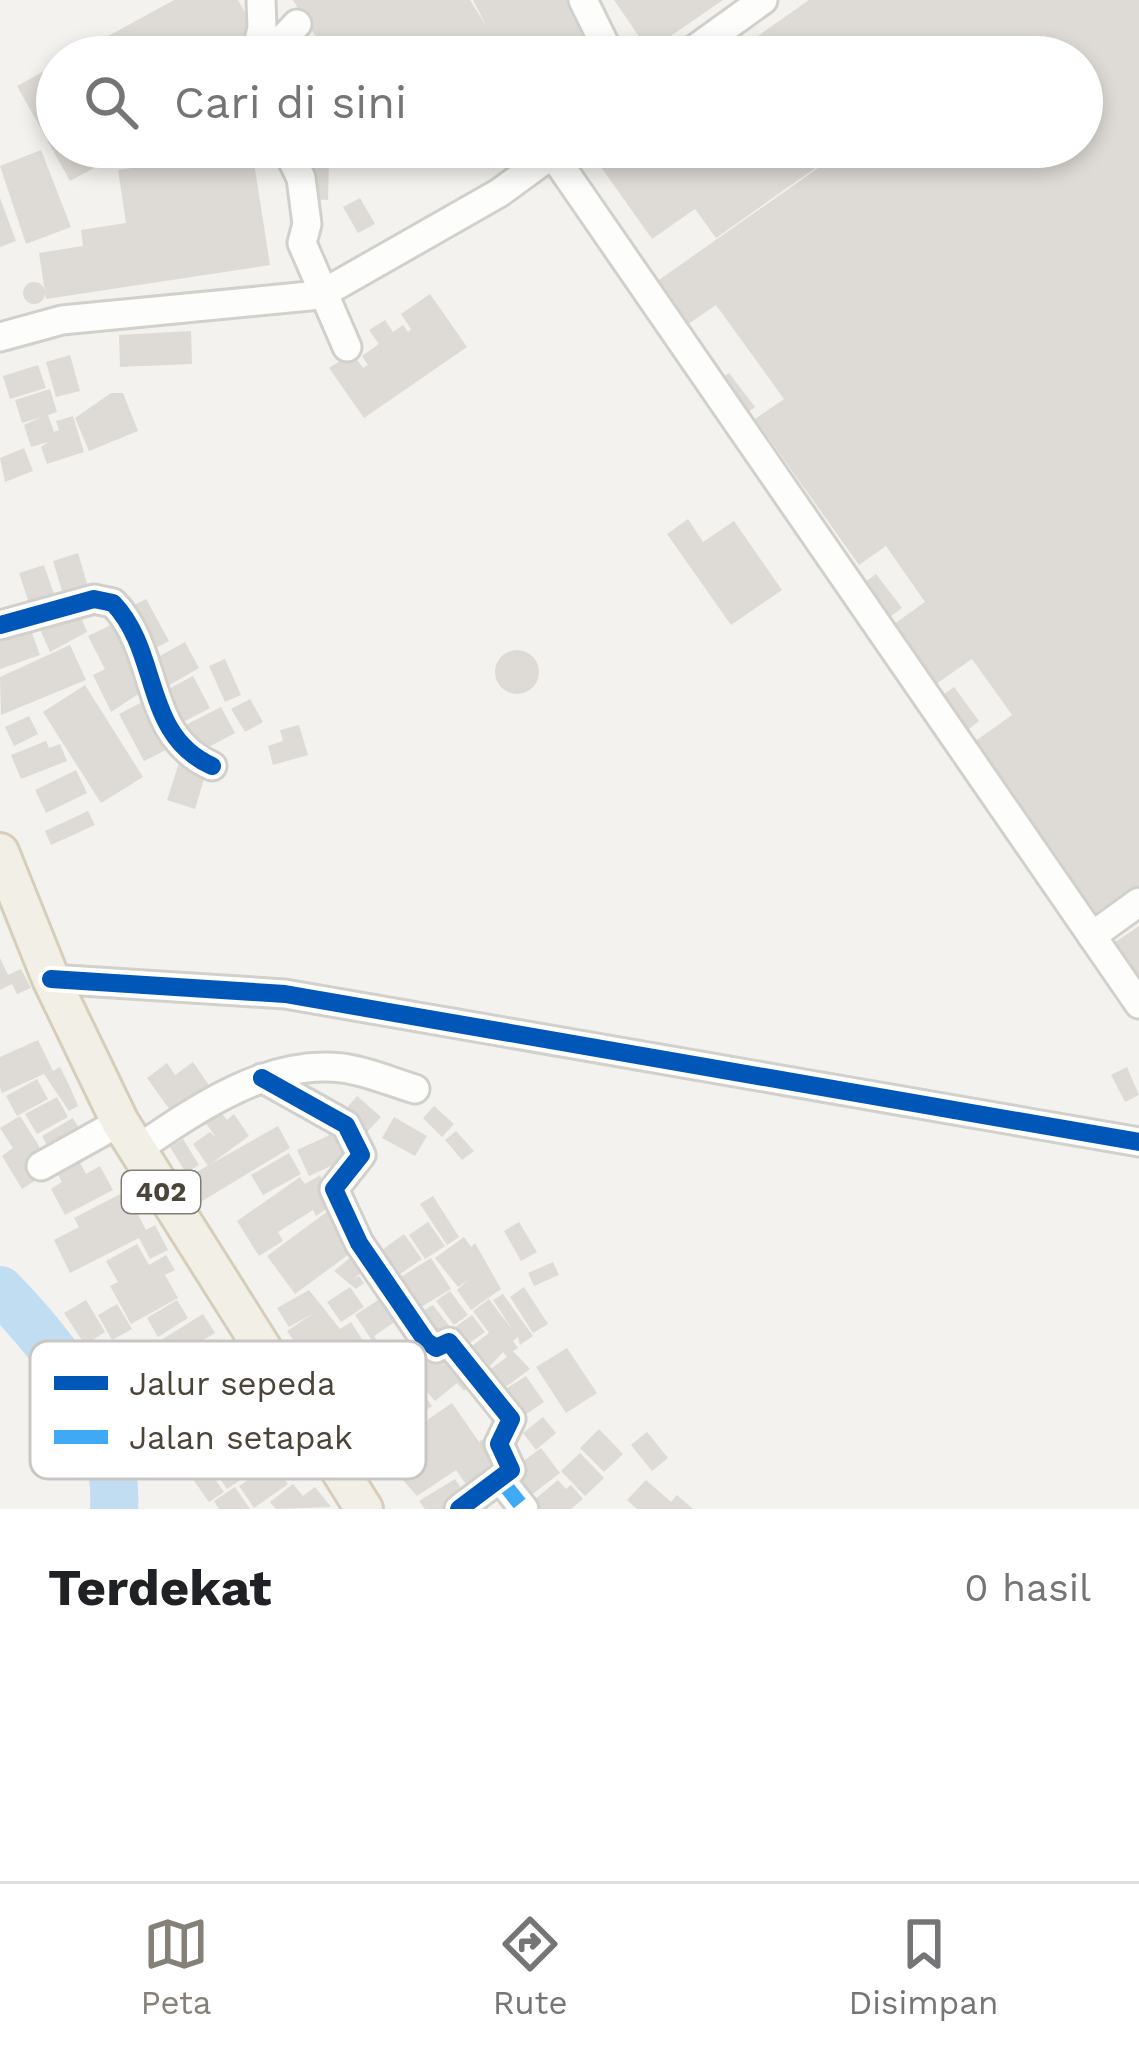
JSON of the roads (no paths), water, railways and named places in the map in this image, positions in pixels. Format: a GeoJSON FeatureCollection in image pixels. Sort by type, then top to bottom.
{"type":"FeatureCollection","features":[{"type":"Feature","properties":{"kind":"main road","name":"402"},"geometry":{"type":"LineString","coordinates":[[0,852],[51,979],[128,1136],[258,1341]]}},
{"type":"Feature","properties":{"kind":"main road","name":"402"},"geometry":{"type":"LineString","coordinates":[[345,1479],[364,1509]]}},
{"type":"Feature","properties":{"kind":"street"},"geometry":{"type":"LineString","coordinates":[[260,36],[261,0]]}},
{"type":"Feature","properties":{"kind":"street"},"geometry":{"type":"LineString","coordinates":[[584,0],[601,36]]}},
{"type":"Feature","properties":{"kind":"street"},"geometry":{"type":"LineString","coordinates":[[713,36],[763,0]]}},
{"type":"Feature","properties":{"kind":"street"},"geometry":{"type":"LineString","coordinates":[[286,36],[297,24]]}},
{"type":"Feature","properties":{"kind":"street"},"geometry":{"type":"LineString","coordinates":[[296,168],[307,224],[302,243],[320,295],[347,347]]}},
{"type":"Feature","properties":{"kind":"street"},"geometry":{"type":"LineString","coordinates":[[0,338],[62,320],[320,295],[499,193],[534,168]]}},
{"type":"Feature","properties":{"kind":"street"},"geometry":{"type":"LineString","coordinates":[[569,168],[1139,1004]]}},
{"type":"Feature","properties":{"kind":"street"},"geometry":{"type":"LineString","coordinates":[[0,626],[94,599],[112,603],[144,652],[166,726],[187,753],[212,766]]}},
{"type":"Feature","properties":{"kind":"street"},"geometry":{"type":"LineString","coordinates":[[1092,936],[1139,902]]}},
{"type":"Feature","properties":{"kind":"street"},"geometry":{"type":"LineString","coordinates":[[51,979],[285,994],[1139,1142]]}},
{"type":"Feature","properties":{"kind":"street"},"geometry":{"type":"LineString","coordinates":[[41,1166],[194,1111],[262,1078],[338,1067],[415,1089]]}},
{"type":"Feature","properties":{"kind":"street"},"geometry":{"type":"LineString","coordinates":[[262,1078],[331,1114],[359,1144],[360,1159],[334,1189],[359,1243],[426,1340],[436,1348],[449,1342],[511,1420],[500,1444],[511,1470],[459,1509]]}},
{"type":"Feature","properties":{"kind":"street"},"geometry":{"type":"LineString","coordinates":[[501,1480],[524,1509]]}},
{"type":"Feature","properties":{"kind":"waterway"},"geometry":{"type":"LineString","coordinates":[[0,1290],[45,1341]]}},
{"type":"Feature","properties":{"kind":"waterway"},"geometry":{"type":"LineString","coordinates":[[113,1479],[114,1509]]}}]}
